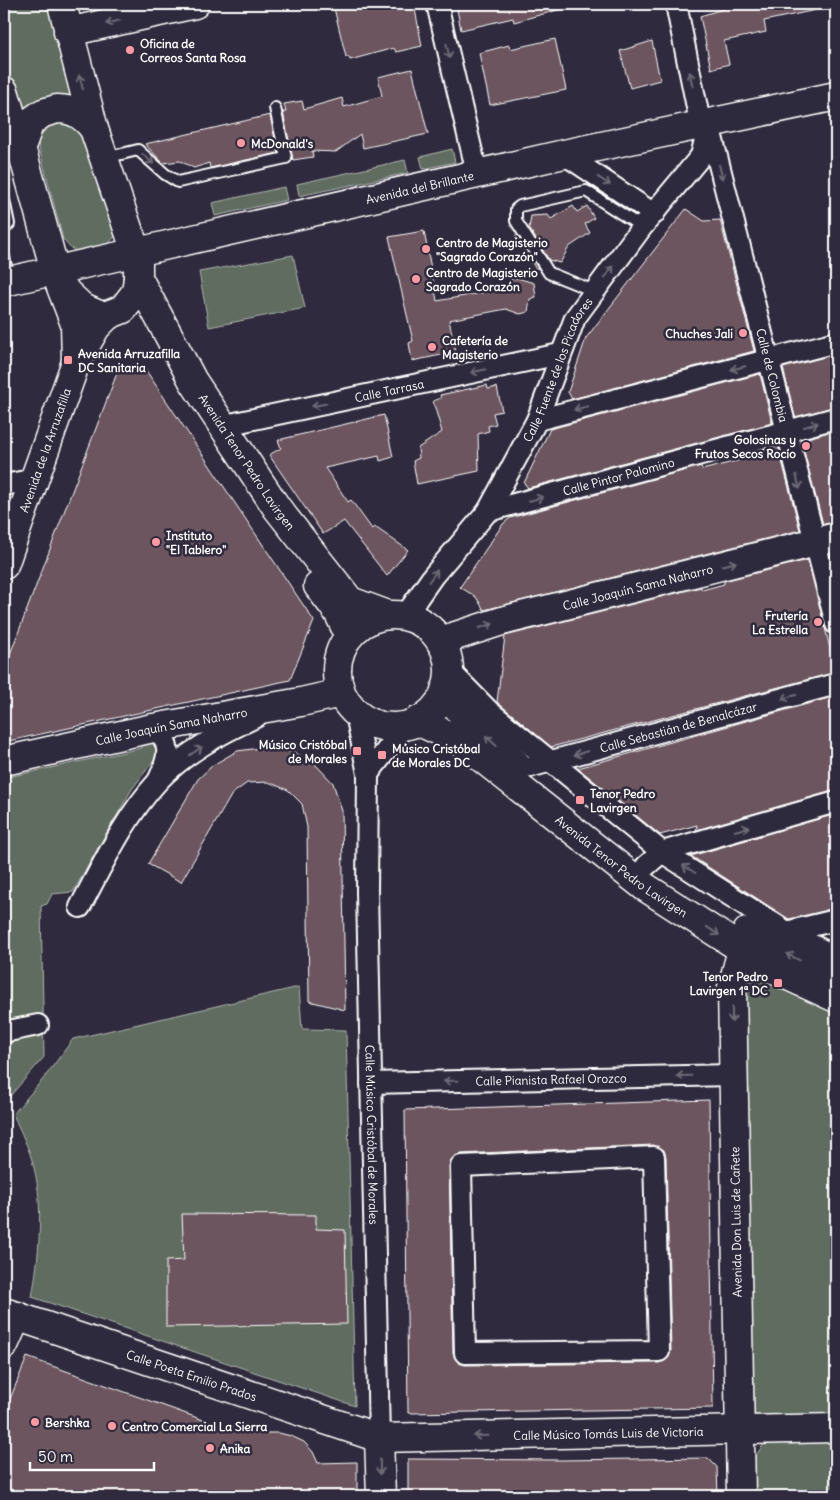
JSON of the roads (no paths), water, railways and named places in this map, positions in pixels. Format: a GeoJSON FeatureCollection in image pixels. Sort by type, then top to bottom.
{"type":"FeatureCollection","features":[{"type":"Feature","properties":{"kind":"main road"},"geometry":{"type":"LineString","coordinates":[[62,4],[94,129],[138,265]]}},
{"type":"Feature","properties":{"kind":"main road"},"geometry":{"type":"LineString","coordinates":[[68,32],[195,4]]}},
{"type":"Feature","properties":{"kind":"main road","name":"Avenida de la Arruzafilla"},"geometry":{"type":"LineString","coordinates":[[4,91],[56,275],[74,324],[76,362]]}},
{"type":"Feature","properties":{"kind":"main road","name":"Avenida del Brillante"},"geometry":{"type":"LineString","coordinates":[[6,273],[56,275],[138,265],[477,173],[705,126],[836,96]]}},
{"type":"Feature","properties":{"kind":"main road"},"geometry":{"type":"LineString","coordinates":[[21,147],[30,122],[43,113],[57,109],[74,112],[88,121],[94,129]]}},
{"type":"Feature","properties":{"kind":"main road","name":"Avenida de la Arruzafilla"},"geometry":{"type":"LineString","coordinates":[[4,565],[76,362],[96,326],[130,301],[136,292],[138,265]]}},
{"type":"Feature","properties":{"kind":"main road","name":"Avenida Tenor Pedro Lavirgen"},"geometry":{"type":"LineString","coordinates":[[138,265],[192,381],[278,508],[342,593],[357,604],[397,616]]}},
{"type":"Feature","properties":{"kind":"main road","name":"Avenida de la Arruzafilla"},"geometry":{"type":"LineString","coordinates":[[56,275],[67,293],[83,308],[100,316],[112,314]]}},
{"type":"Feature","properties":{"kind":"main road","name":"Avenida Tenor Pedro Lavirgen"},"geometry":{"type":"LineString","coordinates":[[112,314],[129,317],[137,322],[150,336],[214,446],[268,524],[338,612],[349,635]]}},
{"type":"Feature","properties":{"kind":"main road","name":"Calle Joaquín Sama Naharro"},"geometry":{"type":"LineString","coordinates":[[440,641],[502,621],[825,540]]}},
{"type":"Feature","properties":{"kind":"main road"},"geometry":{"type":"LineString","coordinates":[[397,616],[431,630],[440,641],[446,655],[447,680],[439,703],[429,714],[411,724],[378,726],[348,703],[337,678],[337,663],[341,648],[349,635],[360,626],[372,619],[397,616]]}},
{"type":"Feature","properties":{"kind":"main road","name":"Avenida Tenor Pedro Lavirgen"},"geometry":{"type":"LineString","coordinates":[[447,680],[466,719],[522,769],[654,859],[751,945],[773,969],[836,998]]}},
{"type":"Feature","properties":{"kind":"main road","name":"Calle Joaquín Sama Naharro"},"geometry":{"type":"LineString","coordinates":[[4,761],[153,728],[276,707],[348,703]]}},
{"type":"Feature","properties":{"kind":"main road","name":"Avenida Tenor Pedro Lavirgen"},"geometry":{"type":"LineString","coordinates":[[411,724],[459,740],[645,887],[751,945],[836,979]]}},
{"type":"Feature","properties":{"kind":"main road","name":"Avenida Don Luis de Cañete"},"geometry":{"type":"LineString","coordinates":[[741,1496],[732,1075],[732,987],[751,945]]}},
{"type":"Feature","properties":{"kind":"main road"},"geometry":{"type":"LineString","coordinates":[[4,1345],[11,1314]]}},
{"type":"Feature","properties":{"kind":"main road","name":"Calle Poeta Emilio Prados"},"geometry":{"type":"LineString","coordinates":[[11,1314],[379,1438]]}},
{"type":"Feature","properties":{"kind":"main road","name":"Calle Músico Tomás Luis de Victoria"},"geometry":{"type":"LineString","coordinates":[[379,1438],[836,1428]]}},
{"type":"Feature","properties":{"kind":"main road","name":"Calle Músico Cristóbal de Morales"},"geometry":{"type":"LineString","coordinates":[[379,1438],[381,1496]]}},
{"type":"Feature","properties":{"kind":"street"},"geometry":{"type":"LineString","coordinates":[[437,4],[477,173]]}},
{"type":"Feature","properties":{"kind":"street","name":"Calle de Colombia"},"geometry":{"type":"LineString","coordinates":[[676,4],[705,126],[770,360],[786,431],[825,540],[836,624]]}},
{"type":"Feature","properties":{"kind":"street","name":"Calle Fuente de los Picadores"},"geometry":{"type":"LineString","coordinates":[[397,616],[488,512],[537,420],[575,318],[648,220],[701,156],[705,126]]}},
{"type":"Feature","properties":{"kind":"street"},"geometry":{"type":"LineString","coordinates":[[564,154],[648,220]]}},
{"type":"Feature","properties":{"kind":"street"},"geometry":{"type":"LineString","coordinates":[[537,420],[836,342]]}},
{"type":"Feature","properties":{"kind":"street","name":"Calle Tarrasa"},"geometry":{"type":"LineString","coordinates":[[221,426],[560,354]]}},
{"type":"Feature","properties":{"kind":"street","name":"Calle Pintor Palomino"},"geometry":{"type":"LineString","coordinates":[[488,512],[836,418]]}},
{"type":"Feature","properties":{"kind":"street"},"geometry":{"type":"LineString","coordinates":[[4,485],[36,479]]}},
{"type":"Feature","properties":{"kind":"street","name":"Avenida Tenor Pedro Lavirgen"},"geometry":{"type":"LineString","coordinates":[[447,680],[489,711],[550,761],[654,859],[836,956]]}},
{"type":"Feature","properties":{"kind":"street","name":"Calle Sebastián de Benalcázar"},"geometry":{"type":"LineString","coordinates":[[522,769],[836,684]]}},
{"type":"Feature","properties":{"kind":"street","name":"Calle Músico Cristóbal de Morales"},"geometry":{"type":"LineString","coordinates":[[348,703],[368,774],[367,892],[370,1083],[379,1438]]}},
{"type":"Feature","properties":{"kind":"street"},"geometry":{"type":"LineString","coordinates":[[80,907],[132,815],[158,781],[177,764],[221,734],[276,707]]}},
{"type":"Feature","properties":{"kind":"street"},"geometry":{"type":"LineString","coordinates":[[368,774],[411,724]]}},
{"type":"Feature","properties":{"kind":"street"},"geometry":{"type":"LineString","coordinates":[[153,728],[161,733],[168,751],[167,761],[158,781]]}},
{"type":"Feature","properties":{"kind":"street"},"geometry":{"type":"LineString","coordinates":[[654,859],[836,802]]}},
{"type":"Feature","properties":{"kind":"street"},"geometry":{"type":"LineString","coordinates":[[751,945],[788,932],[836,920]]}},
{"type":"Feature","properties":{"kind":"street"},"geometry":{"type":"LineString","coordinates":[[4,1032],[38,1026]]}},
{"type":"Feature","properties":{"kind":"street","name":"Calle Pianista Rafael Orozco"},"geometry":{"type":"LineString","coordinates":[[370,1083],[732,1075]]}},
{"type":"Feature","properties":{"kind":"street"},"geometry":{"type":"LineString","coordinates":[[654,1157],[659,1351],[465,1353],[461,1166],[654,1157]]}},
{"type":"Feature","properties":{"kind":"lane"},"geometry":{"type":"LineString","coordinates":[[104,159],[138,150],[165,174],[178,182],[286,158],[275,108]]}},
{"type":"Feature","properties":{"kind":"lane"},"geometry":{"type":"LineString","coordinates":[[594,291],[549,273],[516,220],[516,209],[520,206],[586,191],[648,220]]}},
{"type":"Feature","properties":{"kind":"lane"},"geometry":{"type":"LineString","coordinates":[[4,200],[10,224],[4,228]]}},
{"type":"Feature","properties":{"kind":"place","name":"Oficina de Correos Santa Rosa"},"geometry":{"type":"Point","coordinates":[130,50]}},
{"type":"Feature","properties":{"kind":"place","name":"McDonald's"},"geometry":{"type":"Point","coordinates":[241,143]}},
{"type":"Feature","properties":{"kind":"place","name":"Centro de Magisterio \"Sagrado Corazón\""},"geometry":{"type":"Point","coordinates":[426,249]}},
{"type":"Feature","properties":{"kind":"place","name":"Centro de Magisterio Sagrado Corazón"},"geometry":{"type":"Point","coordinates":[416,279]}},
{"type":"Feature","properties":{"kind":"place","name":"Chuches Jali"},"geometry":{"type":"Point","coordinates":[743,333]}},
{"type":"Feature","properties":{"kind":"place","name":"Cafetería de Magisterio"},"geometry":{"type":"Point","coordinates":[432,347]}},
{"type":"Feature","properties":{"kind":"place","name":"Avenida Arruzafilla DC Sanitaria"},"geometry":{"type":"Point","coordinates":[68,360]}},
{"type":"Feature","properties":{"kind":"place","name":"Golosinas y Frutos Secos Rocío"},"geometry":{"type":"Point","coordinates":[806,446]}},
{"type":"Feature","properties":{"kind":"place","name":"Instituto \"El Tablero\""},"geometry":{"type":"Point","coordinates":[156,542]}},
{"type":"Feature","properties":{"kind":"place","name":"Frutería La Estrella"},"geometry":{"type":"Point","coordinates":[818,622]}},
{"type":"Feature","properties":{"kind":"place","name":"Músico Cristóbal de Morales"},"geometry":{"type":"Point","coordinates":[357,751]}},
{"type":"Feature","properties":{"kind":"place","name":"Músico Cristóbal de Morales DC"},"geometry":{"type":"Point","coordinates":[382,755]}},
{"type":"Feature","properties":{"kind":"place","name":"Tenor Pedro Lavirgen"},"geometry":{"type":"Point","coordinates":[580,800]}},
{"type":"Feature","properties":{"kind":"place","name":"Tenor Pedro Lavirgen 1ª DC"},"geometry":{"type":"Point","coordinates":[778,983]}},
{"type":"Feature","properties":{"kind":"place","name":"Bershka"},"geometry":{"type":"Point","coordinates":[35,1422]}},
{"type":"Feature","properties":{"kind":"place","name":"Centro Comercial La Sierra"},"geometry":{"type":"Point","coordinates":[112,1426]}},
{"type":"Feature","properties":{"kind":"place","name":"Anika"},"geometry":{"type":"Point","coordinates":[210,1448]}}]}
